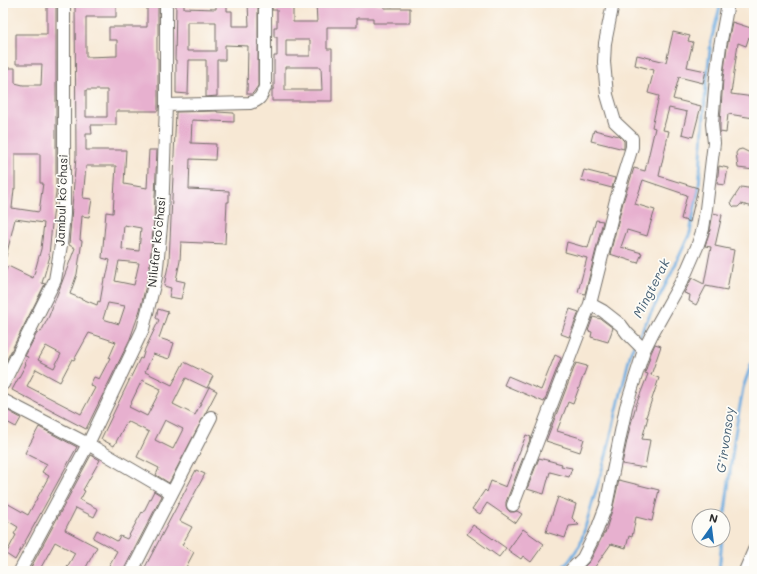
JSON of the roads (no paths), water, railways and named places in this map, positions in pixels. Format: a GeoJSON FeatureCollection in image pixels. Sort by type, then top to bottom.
{"type":"FeatureCollection","features":[{"type":"Feature","properties":{"kind":"street","name":"Jambul koʻchasi"},"geometry":{"type":"LineString","coordinates":[[3,384],[55,280],[61,245],[64,214],[64,3]]}},
{"type":"Feature","properties":{"kind":"street","name":"Nilufar koʻchasi"},"geometry":{"type":"LineString","coordinates":[[20,571],[88,444],[143,329],[156,277],[162,216],[166,105],[166,3]]}},
{"type":"Feature","properties":{"kind":"street"},"geometry":{"type":"LineString","coordinates":[[166,105],[250,103],[258,101],[262,96],[265,87],[265,3]]}},
{"type":"Feature","properties":{"kind":"street"},"geometry":{"type":"LineString","coordinates":[[513,505],[590,304],[616,200],[632,148],[632,138],[615,122],[607,94],[604,62],[605,43],[613,3]]}},
{"type":"Feature","properties":{"kind":"street"},"geometry":{"type":"LineString","coordinates":[[570,571],[584,558],[606,506],[626,407],[641,347],[653,332],[684,277],[703,229],[714,143],[712,124],[716,77],[728,3]]}},
{"type":"Feature","properties":{"kind":"street"},"geometry":{"type":"LineString","coordinates":[[590,304],[603,311],[621,325],[641,347]]}},
{"type":"Feature","properties":{"kind":"street"},"geometry":{"type":"LineString","coordinates":[[3,400],[88,444],[172,493]]}},
{"type":"Feature","properties":{"kind":"street"},"geometry":{"type":"LineString","coordinates":[[132,571],[211,417]]}},
{"type":"Feature","properties":{"kind":"street"},"geometry":{"type":"LineString","coordinates":[[745,571],[754,550]]}},
{"type":"Feature","properties":{"kind":"waterway","name":"Mingterak"},"geometry":{"type":"LineString","coordinates":[[637,340],[690,233],[699,186],[706,85],[711,41],[721,3]]}},
{"type":"Feature","properties":{"kind":"waterway","name":"Mingterak"},"geometry":{"type":"LineString","coordinates":[[559,571],[569,561],[580,545],[606,456],[631,351],[634,345]]}},
{"type":"Feature","properties":{"kind":"waterway","name":"G‘irvonsoy"},"geometry":{"type":"LineString","coordinates":[[726,508],[734,440],[743,388],[754,356]]}},
{"type":"Feature","properties":{"kind":"waterway","name":"G‘irvonsoy"},"geometry":{"type":"LineString","coordinates":[[719,571],[721,548]]}}]}
